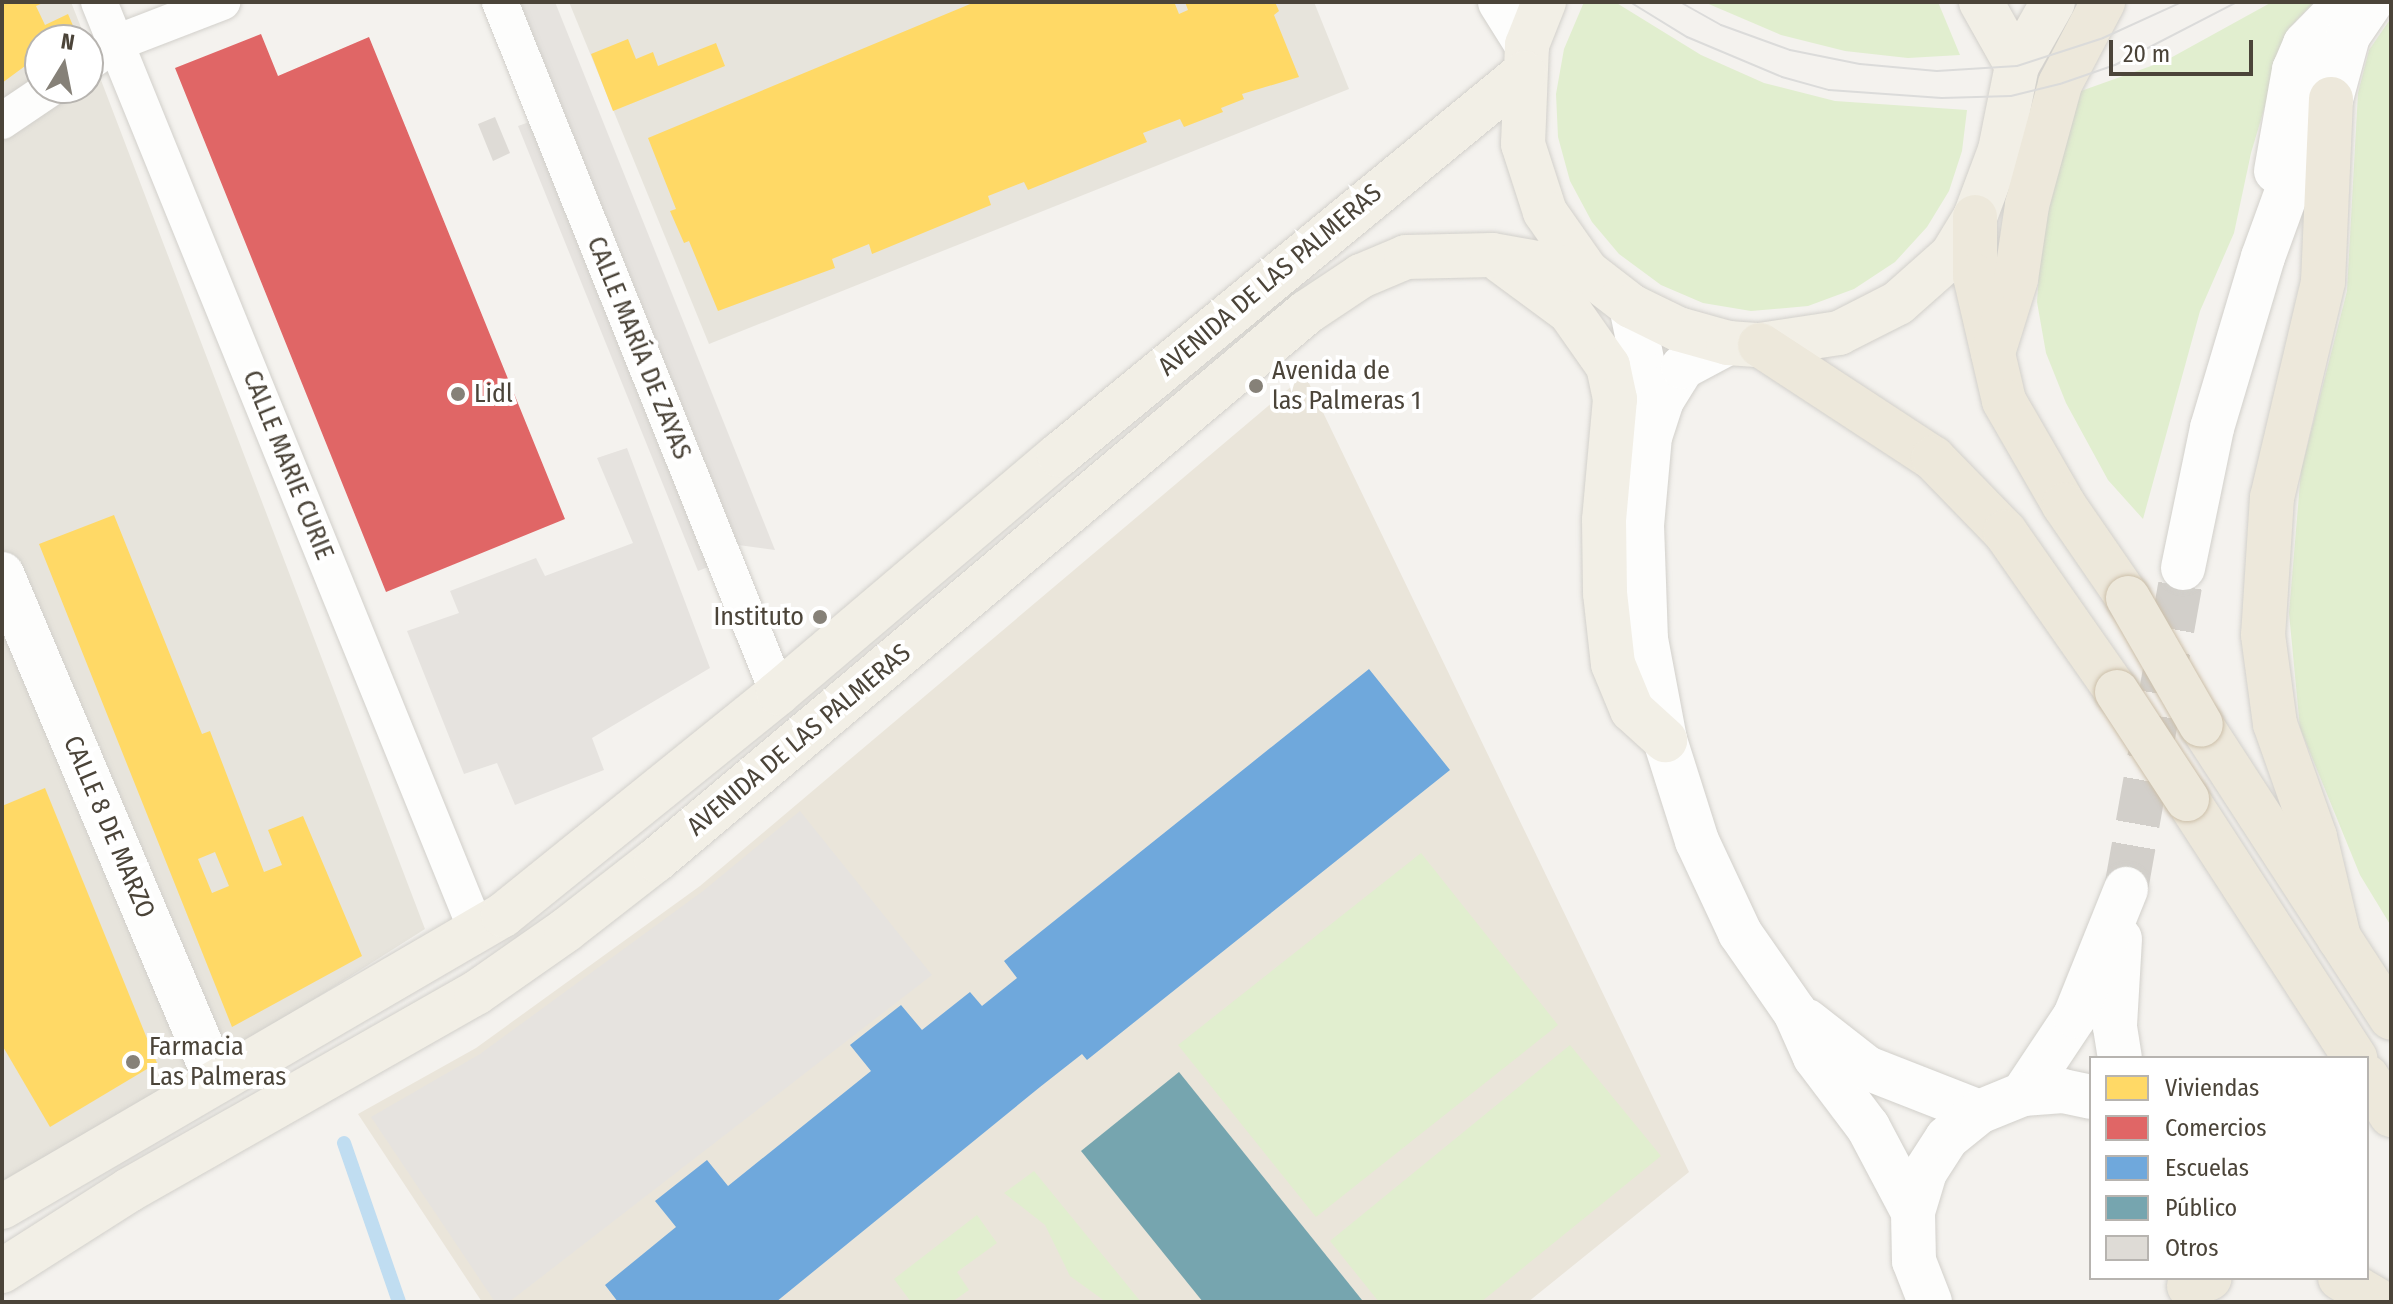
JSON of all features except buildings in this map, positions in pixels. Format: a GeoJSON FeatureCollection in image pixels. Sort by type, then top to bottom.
{"type":"FeatureCollection","features":[{"type":"Feature","properties":{"kind":"highway"},"geometry":{"type":"LineString","coordinates":[[1991,359],[2016,279],[2027,205],[2060,84],[2103,2]]}},
{"type":"Feature","properties":{"kind":"highway"},"geometry":{"type":"LineString","coordinates":[[2331,99],[2323,282],[2272,497],[2263,635],[2275,724],[2315,837],[2339,938]]}},
{"type":"Feature","properties":{"kind":"highway"},"geometry":{"type":"LineString","coordinates":[[1975,217],[1975,276],[1991,359],[2004,401],[2064,505],[2128,598],[2201,725],[2391,1018]]}},
{"type":"Feature","properties":{"kind":"highway"},"geometry":{"type":"LineString","coordinates":[[1744,344],[1933,458],[2005,532],[2117,692],[2354,1056]]}},
{"type":"Feature","properties":{"kind":"highway"},"geometry":{"type":"LineString","coordinates":[[2369,1080],[2391,1115]]}},
{"type":"Feature","properties":{"kind":"highway"},"geometry":{"type":"LineString","coordinates":[[2343,1280],[2380,1302]]}},
{"type":"Feature","properties":{"kind":"main road"},"geometry":{"type":"LineString","coordinates":[[1544,2],[1525,59],[1527,158],[1545,212],[1587,272],[1631,306],[1678,329],[1744,344],[1839,333],[1898,303],[1952,255],[1975,217],[2000,150],[2017,66],[2053,2]]}},
{"type":"Feature","properties":{"kind":"main road"},"geometry":{"type":"LineString","coordinates":[[1981,2],[2017,66]]}},
{"type":"Feature","properties":{"kind":"main road","name":"AVENIDA DE LAS PALMERAS"},"geometry":{"type":"LineString","coordinates":[[2,1207],[503,915],[778,693],[1525,59]]}},
{"type":"Feature","properties":{"kind":"main road","name":"AVENIDA DE LAS PALMERAS"},"geometry":{"type":"LineString","coordinates":[[2,1271],[129,1190],[476,993],[566,930],[656,860],[1307,312],[1361,276],[1406,257],[1492,255],[1587,272]]}},
{"type":"Feature","properties":{"kind":"main road"},"geometry":{"type":"LineString","coordinates":[[1492,255],[1570,312],[1608,366],[1615,399],[1604,520],[1605,593],[1613,664],[1632,710],[1665,740]]}},
{"type":"Feature","properties":{"kind":"street","name":"CALLE MARIE CURIE"},"geometry":{"type":"LineString","coordinates":[[99,2],[100,24]]}},
{"type":"Feature","properties":{"kind":"street"},"geometry":{"type":"LineString","coordinates":[[104,52],[222,2]]}},
{"type":"Feature","properties":{"kind":"street","name":"CALLE MARÍA DE ZAYAS"},"geometry":{"type":"LineString","coordinates":[[500,2],[778,693]]}},
{"type":"Feature","properties":{"kind":"street"},"geometry":{"type":"LineString","coordinates":[[1500,2],[1525,59]]}},
{"type":"Feature","properties":{"kind":"street"},"geometry":{"type":"LineString","coordinates":[[2263,257],[2294,70],[2305,44],[2346,2]]}},
{"type":"Feature","properties":{"kind":"street"},"geometry":{"type":"LineString","coordinates":[[2183,568],[2212,428],[2263,257],[2310,128],[2331,99],[2348,36],[2371,2]]}},
{"type":"Feature","properties":{"kind":"street","name":"CALLE MARIE CURIE"},"geometry":{"type":"LineString","coordinates":[[104,58],[476,929]]}},
{"type":"Feature","properties":{"kind":"street"},"geometry":{"type":"LineString","coordinates":[[2,121],[27,104]]}},
{"type":"Feature","properties":{"kind":"street"},"geometry":{"type":"LineString","coordinates":[[1631,306],[1650,436]]}},
{"type":"Feature","properties":{"kind":"street"},"geometry":{"type":"LineString","coordinates":[[1744,344],[1683,367],[1662,400],[1650,436],[1642,525],[1646,639],[1665,740],[1697,841],[1740,933],[1795,1012],[1815,1057],[1868,1127],[1913,1212]]}},
{"type":"Feature","properties":{"kind":"street","name":"CALLE 8 DE MARZO"},"geometry":{"type":"LineString","coordinates":[[4,587],[216,1080]]}},
{"type":"Feature","properties":{"kind":"street"},"geometry":{"type":"LineString","coordinates":[[2023,1094],[2075,1016],[2126,889],[2116,970],[2120,1056]]}},
{"type":"Feature","properties":{"kind":"street"},"geometry":{"type":"LineString","coordinates":[[1795,1012],[1867,1068],[1979,1112]]}},
{"type":"Feature","properties":{"kind":"street"},"geometry":{"type":"LineString","coordinates":[[1930,1302],[1914,1261],[1913,1212],[1925,1172],[1947,1138],[1979,1112],[2023,1094],[2063,1091],[2089,1097]]}},
{"type":"Feature","properties":{"kind":"shaded area"},"geometry":{"type":"Polygon","coordinates":[[[2,2],[71,2],[80,24],[24,24],[24,104],[104,104],[104,88],[425,929],[2,1197],[2,2]]]}},
{"type":"Feature","properties":{"kind":"shaded area"},"geometry":{"type":"Polygon","coordinates":[[[514,2],[555,2],[775,550],[731,544],[514,2]]]}},
{"type":"Feature","properties":{"kind":"shaded area"},"geometry":{"type":"Polygon","coordinates":[[[569,2],[1314,2],[1349,89],[709,344],[569,2]]]}},
{"type":"Feature","properties":{"kind":"shaded area"},"geometry":{"type":"Polygon","coordinates":[[[535,120],[716,564],[698,571],[518,126],[535,120]]]}},
{"type":"Feature","properties":{"kind":"shaded area"},"geometry":{"type":"Polygon","coordinates":[[[1305,375],[1689,1172],[1528,1302],[482,1302],[358,1114],[476,1048],[700,886],[1305,375]]]}},
{"type":"Feature","properties":{"kind":"shaded area"},"geometry":{"type":"Polygon","coordinates":[[[627,448],[710,668],[592,738],[604,770],[515,805],[497,763],[464,774],[407,631],[459,613],[450,591],[536,558],[545,576],[633,543],[597,458],[627,448]]]}},
{"type":"Feature","properties":{"kind":"shaded area"},"geometry":{"type":"Polygon","coordinates":[[[800,811],[932,975],[509,1302],[495,1302],[371,1117],[480,1054],[703,891],[800,811]]]}},
{"type":"Feature","properties":{"kind":"green space"},"geometry":{"type":"Polygon","coordinates":[[[1584,2],[1615,2],[1701,55],[1764,83],[1835,101],[1967,110],[1962,151],[1949,191],[1927,227],[1895,262],[1854,289],[1808,306],[1751,311],[1703,303],[1661,285],[1619,254],[1592,222],[1570,181],[1558,137],[1556,94],[1564,49],[1584,2]]]}},
{"type":"Feature","properties":{"kind":"green space"},"geometry":{"type":"Polygon","coordinates":[[[1704,2],[1938,2],[1960,55],[1908,58],[1845,51],[1781,35],[1704,2]]]}},
{"type":"Feature","properties":{"kind":"green space"},"geometry":{"type":"Polygon","coordinates":[[[2272,2],[2314,2],[2288,29],[2251,153],[2234,233],[2200,311],[2143,519],[2108,480],[2066,403],[2046,353],[2037,302],[2041,244],[2059,165],[2081,91],[2165,61],[2272,2]]]}},
{"type":"Feature","properties":{"kind":"green space"},"geometry":{"type":"Polygon","coordinates":[[[2391,18],[2391,926],[2360,875],[2300,728],[2289,613],[2301,471],[2347,291],[2358,93],[2369,50],[2391,18]]]}},
{"type":"Feature","properties":{"kind":"green space"},"geometry":{"type":"Polygon","coordinates":[[[1421,853],[1558,1025],[1316,1217],[1178,1045],[1421,853]]]}},
{"type":"Feature","properties":{"kind":"green space"},"geometry":{"type":"Polygon","coordinates":[[[1570,1045],[1661,1156],[1481,1302],[1379,1302],[1330,1241],[1570,1045]]]}},
{"type":"Feature","properties":{"kind":"green space"},"geometry":{"type":"Polygon","coordinates":[[[1034,1171],[1141,1302],[1106,1302],[1070,1276],[1045,1225],[1004,1193],[1034,1171]]]}},
{"type":"Feature","properties":{"kind":"green space"},"geometry":{"type":"Polygon","coordinates":[[[977,1215],[997,1243],[957,1272],[969,1290],[952,1302],[911,1302],[894,1279],[977,1215]]]}},
{"type":"Feature","properties":{"kind":"waterway"},"geometry":{"type":"LineString","coordinates":[[344,1143],[399,1302]]}},
{"type":"Feature","properties":{"kind":"tunnel"},"geometry":{"type":"LineString","coordinates":[[2126,889],[2183,568]]}},
{"type":"Feature","properties":{"kind":"tram line"},"geometry":{"type":"LineString","coordinates":[[1630,2],[1687,37],[1782,77],[1829,90],[1942,98],[2011,96],[2060,84],[2115,65],[2237,2]]}},
{"type":"Feature","properties":{"kind":"tram line"},"geometry":{"type":"LineString","coordinates":[[1680,2],[1721,25],[1790,50],[1860,64],[1937,71],[2017,66],[2103,38],[2182,2]]}},
{"type":"Feature","properties":{"kind":"place","name":"Avenida de las Palmeras 1"},"geometry":{"type":"Point","coordinates":[1256,386]}},
{"type":"Feature","properties":{"kind":"place","name":"Lidl"},"geometry":{"type":"Point","coordinates":[458,394]}},
{"type":"Feature","properties":{"kind":"place","name":"Instituto"},"geometry":{"type":"Point","coordinates":[820,617]}},
{"type":"Feature","properties":{"kind":"place","name":"Farmacia Las Palmeras"},"geometry":{"type":"Point","coordinates":[133,1062]}}]}
